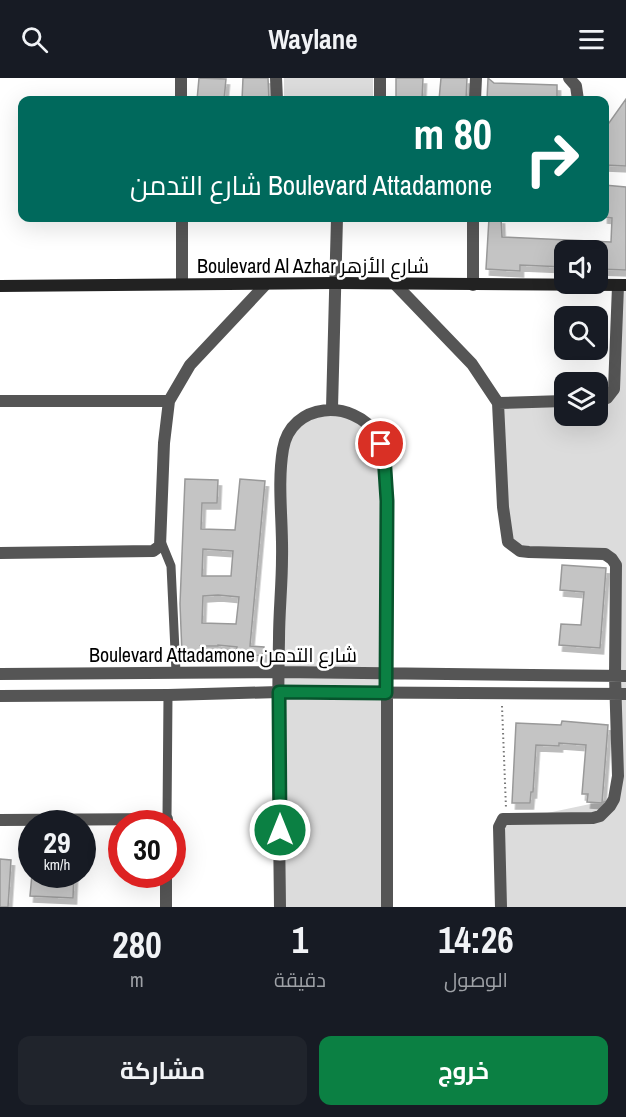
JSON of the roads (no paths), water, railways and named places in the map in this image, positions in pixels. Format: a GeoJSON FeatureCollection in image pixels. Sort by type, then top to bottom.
{"type":"FeatureCollection","features":[{"type":"Feature","properties":{"kind":"main road","name":"Boulevard Al Azhar شارع الأزهر"},"geometry":{"type":"LineString","coordinates":[[0,286],[334,283],[622,286]]}},
{"type":"Feature","properties":{"kind":"street"},"geometry":{"type":"LineString","coordinates":[[181,78],[181,96]]}},
{"type":"Feature","properties":{"kind":"street"},"geometry":{"type":"LineString","coordinates":[[276,78],[277,96]]}},
{"type":"Feature","properties":{"kind":"street"},"geometry":{"type":"LineString","coordinates":[[380,78],[380,96]]}},
{"type":"Feature","properties":{"kind":"street"},"geometry":{"type":"LineString","coordinates":[[475,96],[476,78]]}},
{"type":"Feature","properties":{"kind":"street"},"geometry":{"type":"LineString","coordinates":[[569,78],[576,86],[577,96]]}},
{"type":"Feature","properties":{"kind":"street"},"geometry":{"type":"LineString","coordinates":[[182,222],[182,284]]}},
{"type":"Feature","properties":{"kind":"street"},"geometry":{"type":"LineString","coordinates":[[332,408],[337,222]]}},
{"type":"Feature","properties":{"kind":"street"},"geometry":{"type":"LineString","coordinates":[[473,222],[473,285]]}},
{"type":"Feature","properties":{"kind":"street"},"geometry":{"type":"LineString","coordinates":[[0,553],[153,551],[160,546],[164,443],[169,401],[190,364],[266,284]]}},
{"type":"Feature","properties":{"kind":"street"},"geometry":{"type":"LineString","coordinates":[[396,285],[472,364],[498,403],[503,507],[508,543],[520,551],[602,554],[612,559],[616,565],[621,695],[618,776],[614,799],[600,816],[583,819],[507,817],[503,819],[499,827],[501,907]]}},
{"type":"Feature","properties":{"kind":"street"},"geometry":{"type":"LineString","coordinates":[[608,398],[614,389],[622,286]]}},
{"type":"Feature","properties":{"kind":"street"},"geometry":{"type":"LineString","coordinates":[[0,401],[169,401]]}},
{"type":"Feature","properties":{"kind":"street"},"geometry":{"type":"LineString","coordinates":[[498,403],[554,401]]}},
{"type":"Feature","properties":{"kind":"street"},"geometry":{"type":"LineString","coordinates":[[280,907],[279,672],[283,447],[288,433],[307,415],[332,408],[358,418],[370,426],[377,435],[384,455],[387,501],[387,907]]}},
{"type":"Feature","properties":{"kind":"street"},"geometry":{"type":"LineString","coordinates":[[160,539],[171,566],[176,672]]}},
{"type":"Feature","properties":{"kind":"street","name":"Boulevard Attadamone شارع التدمن"},"geometry":{"type":"LineString","coordinates":[[0,674],[279,672],[620,676]]}},
{"type":"Feature","properties":{"kind":"street","name":"Boulevard Attadamone شارع التدمن"},"geometry":{"type":"LineString","coordinates":[[0,696],[279,692],[621,695]]}},
{"type":"Feature","properties":{"kind":"street"},"geometry":{"type":"LineString","coordinates":[[167,810],[168,695]]}},
{"type":"Feature","properties":{"kind":"street"},"geometry":{"type":"LineString","coordinates":[[0,820],[108,821]]}},
{"type":"Feature","properties":{"kind":"street"},"geometry":{"type":"LineString","coordinates":[[166,888],[166,907]]}}]}
